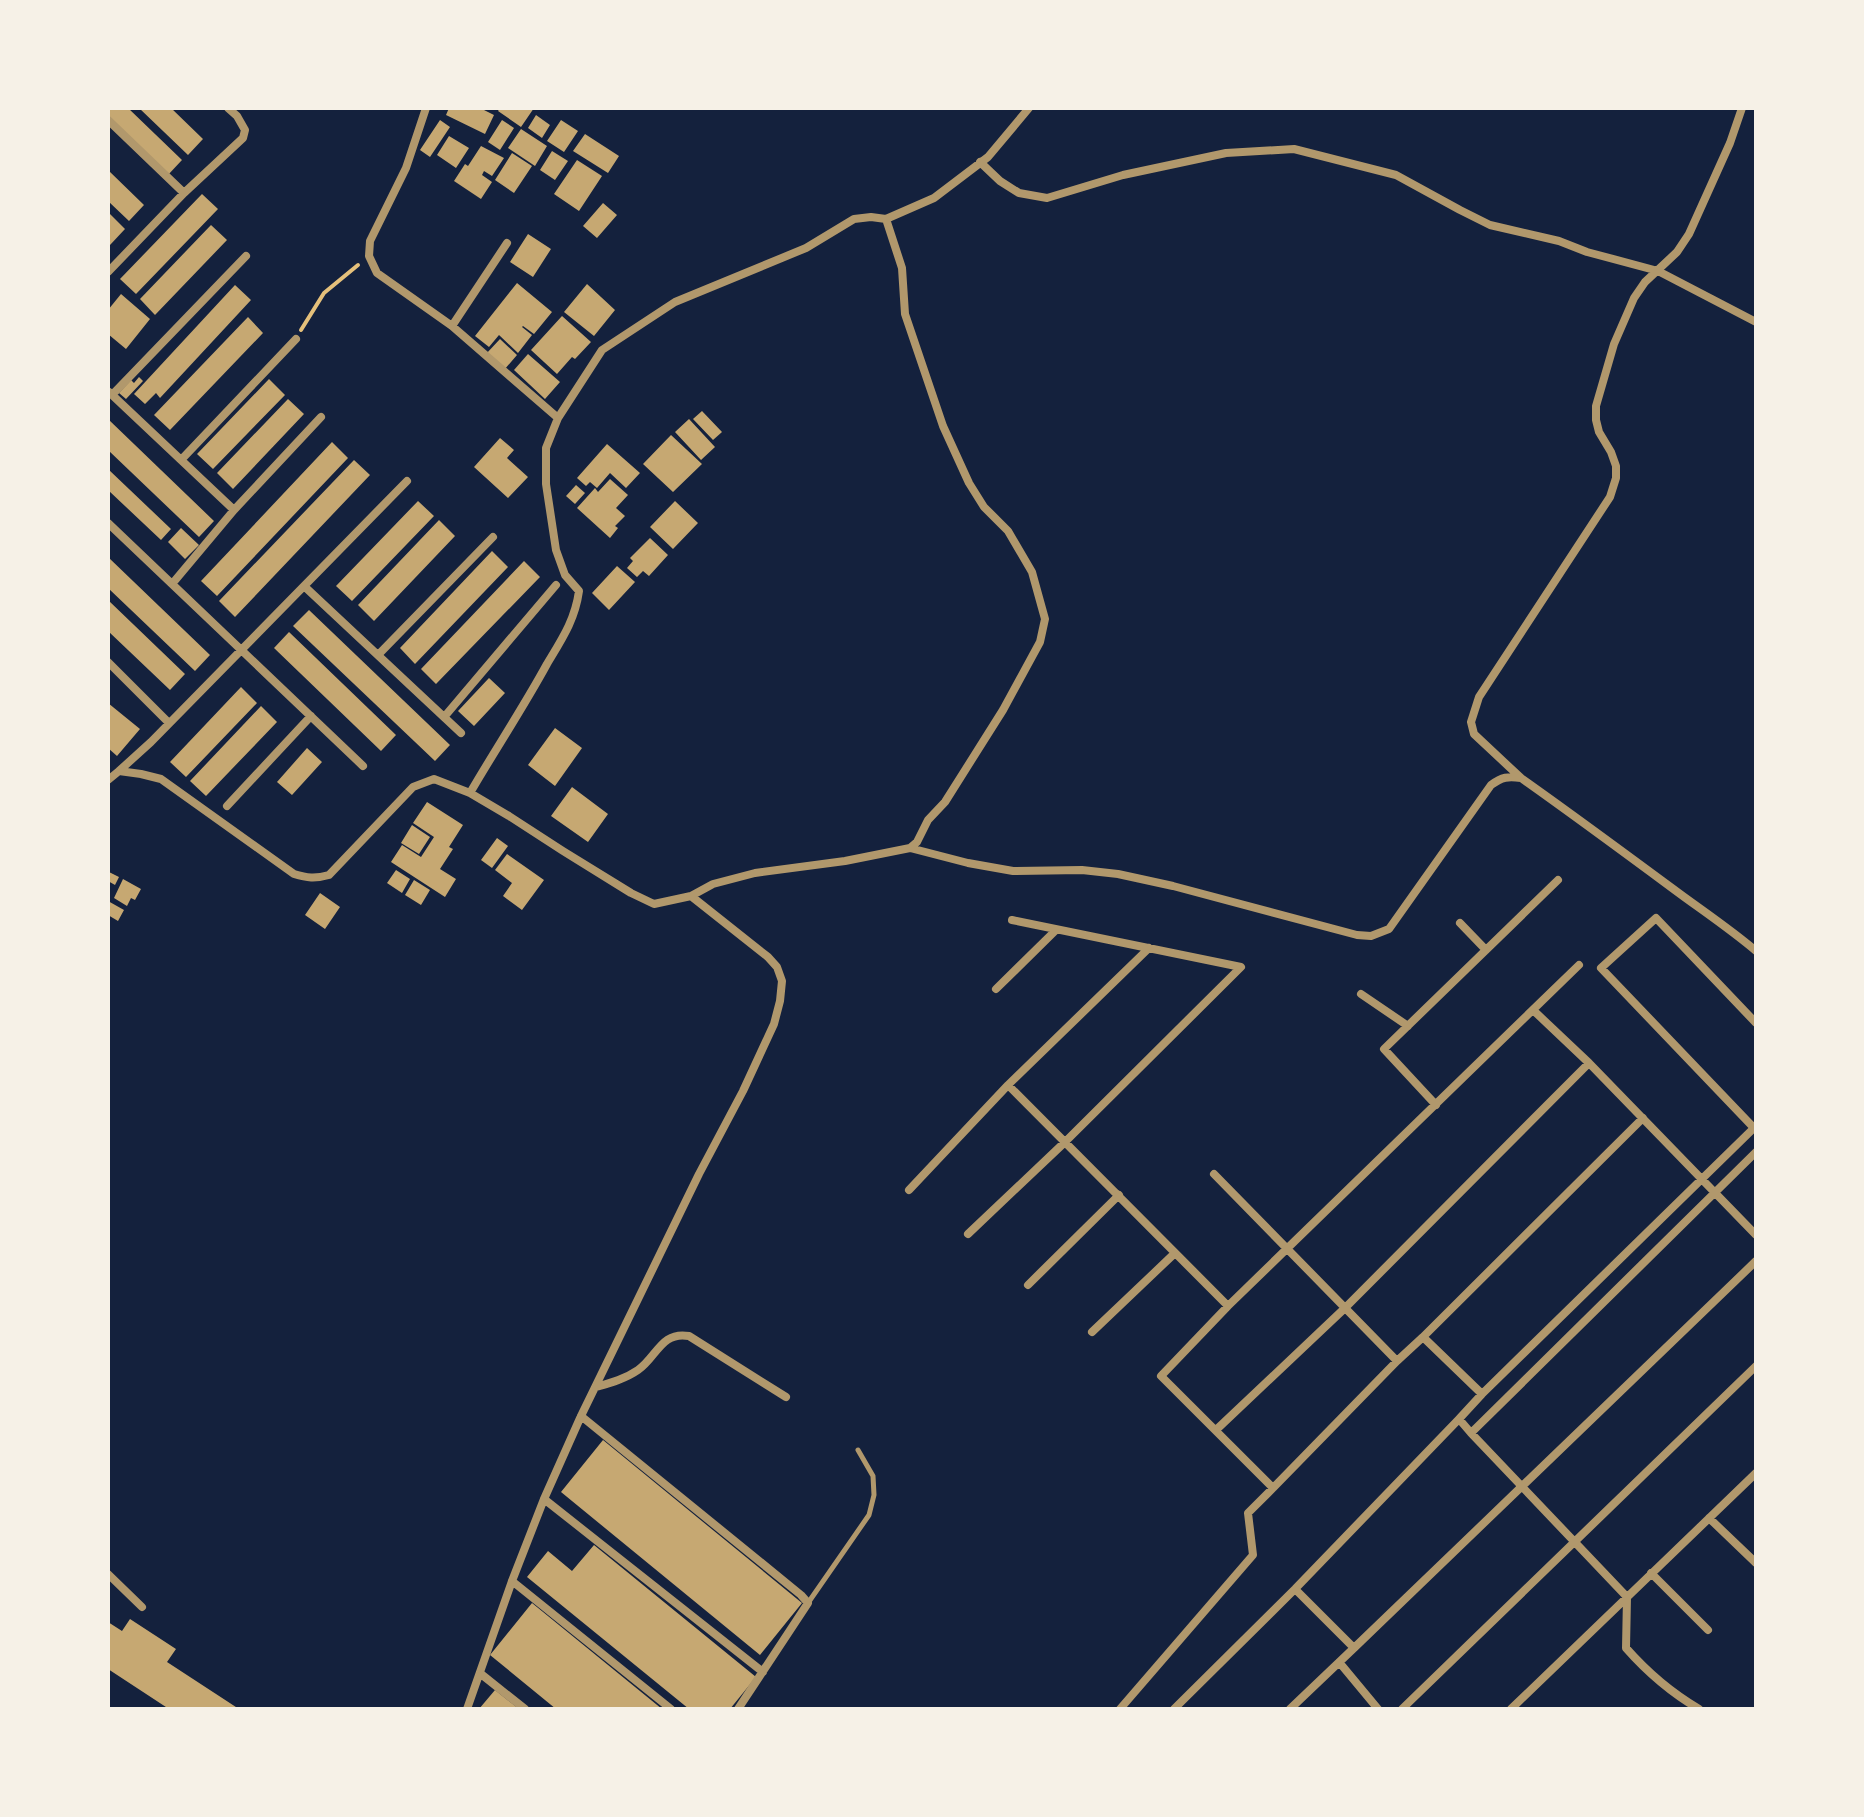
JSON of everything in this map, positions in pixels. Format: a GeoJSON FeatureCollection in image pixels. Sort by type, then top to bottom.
{"type":"FeatureCollection","features":[{"type":"Feature","properties":{"kind":"street"},"geometry":{"type":"LineString","coordinates":[[108,270],[243,138],[245,130],[228,108]]}},
{"type":"Feature","properties":{"kind":"street"},"geometry":{"type":"LineString","coordinates":[[426,108],[406,168],[370,241],[369,256],[377,273],[452,326],[558,418]]}},
{"type":"Feature","properties":{"kind":"street"},"geometry":{"type":"LineString","coordinates":[[470,793],[570,626],[577,608],[579,591],[565,575],[556,550],[546,484],[546,448],[558,418],[602,350],[675,302],[806,248],[854,219],[886,219],[934,198],[988,157],[1029,108]]}},
{"type":"Feature","properties":{"kind":"street"},"geometry":{"type":"LineString","coordinates":[[1742,108],[1689,234],[1677,252],[1645,282],[1634,298],[1614,344],[1596,406],[1599,432],[1616,466],[1610,497],[1479,697],[1471,722],[1474,734],[1521,778],[1729,928],[1756,951]]}},
{"type":"Feature","properties":{"kind":"street"},"geometry":{"type":"LineString","coordinates":[[108,120],[184,193]]}},
{"type":"Feature","properties":{"kind":"street"},"geometry":{"type":"LineString","coordinates":[[980,162],[1000,181],[1019,193],[1047,198],[1123,175],[1226,153],[1294,149],[1396,175],[1490,225],[1559,241],[1587,252],[1658,271],[1756,322]]}},
{"type":"Feature","properties":{"kind":"street"},"geometry":{"type":"LineString","coordinates":[[886,219],[902,268],[905,314],[943,426],[969,483],[984,507],[1008,531],[1032,572],[1045,619],[1040,642],[1019,683],[945,802],[928,820],[917,842],[910,848]]}},
{"type":"Feature","properties":{"kind":"street"},"geometry":{"type":"LineString","coordinates":[[452,326],[507,243]]}},
{"type":"Feature","properties":{"kind":"street"},"geometry":{"type":"LineString","coordinates":[[234,510],[110,393],[246,256]]}},
{"type":"Feature","properties":{"kind":"street"},"geometry":{"type":"LineString","coordinates":[[181,460],[296,339]]}},
{"type":"Feature","properties":{"kind":"street"},"geometry":{"type":"LineString","coordinates":[[172,584],[234,510],[321,417]]}},
{"type":"Feature","properties":{"kind":"street"},"geometry":{"type":"LineString","coordinates":[[108,780],[169,723],[407,481]]}},
{"type":"Feature","properties":{"kind":"street"},"geometry":{"type":"LineString","coordinates":[[108,523],[363,766]]}},
{"type":"Feature","properties":{"kind":"street"},"geometry":{"type":"LineString","coordinates":[[378,655],[493,537]]}},
{"type":"Feature","properties":{"kind":"street"},"geometry":{"type":"LineString","coordinates":[[445,716],[556,585]]}},
{"type":"Feature","properties":{"kind":"street"},"geometry":{"type":"LineString","coordinates":[[304,586],[461,733]]}},
{"type":"Feature","properties":{"kind":"street"},"geometry":{"type":"LineString","coordinates":[[108,662],[169,723]]}},
{"type":"Feature","properties":{"kind":"street"},"geometry":{"type":"LineString","coordinates":[[227,806],[311,716]]}},
{"type":"Feature","properties":{"kind":"street"},"geometry":{"type":"LineString","coordinates":[[119,771],[161,779],[294,874],[317,879],[329,875],[413,787],[434,779],[470,793],[654,904],[691,896],[713,884],[755,873],[845,861],[910,848],[1013,871],[1082,870],[1118,874],[1371,936],[1389,929],[1491,785],[1508,776],[1521,778]]}},
{"type":"Feature","properties":{"kind":"street"},"geometry":{"type":"LineString","coordinates":[[1436,1105],[1384,1049],[1558,880]]}},
{"type":"Feature","properties":{"kind":"street"},"geometry":{"type":"LineString","coordinates":[[467,1709],[512,1581],[581,1416],[774,1024],[782,981],[777,967],[691,896]]}},
{"type":"Feature","properties":{"kind":"street"},"geometry":{"type":"LineString","coordinates":[[1174,1709],[1295,1589],[1482,1394],[1755,1127],[1601,968],[1656,918],[1756,1023]]}},
{"type":"Feature","properties":{"kind":"street"},"geometry":{"type":"LineString","coordinates":[[968,1234],[1241,967],[1012,920]]}},
{"type":"Feature","properties":{"kind":"street"},"geometry":{"type":"LineString","coordinates":[[1460,923],[1486,950]]}},
{"type":"Feature","properties":{"kind":"street"},"geometry":{"type":"LineString","coordinates":[[996,989],[1056,930]]}},
{"type":"Feature","properties":{"kind":"street"},"geometry":{"type":"LineString","coordinates":[[909,1190],[1008,1085],[1149,948]]}},
{"type":"Feature","properties":{"kind":"street"},"geometry":{"type":"LineString","coordinates":[[1273,1488],[1161,1376],[1228,1306],[1579,965]]}},
{"type":"Feature","properties":{"kind":"street"},"geometry":{"type":"LineString","coordinates":[[1361,994],[1408,1026]]}},
{"type":"Feature","properties":{"kind":"street"},"geometry":{"type":"LineString","coordinates":[[1533,1010],[1589,1063],[1756,1235]]}},
{"type":"Feature","properties":{"kind":"street"},"geometry":{"type":"LineString","coordinates":[[1216,1430],[1345,1308],[1589,1063]]}},
{"type":"Feature","properties":{"kind":"street"},"geometry":{"type":"LineString","coordinates":[[1008,1085],[1228,1306]]}},
{"type":"Feature","properties":{"kind":"street"},"geometry":{"type":"LineString","coordinates":[[1120,1709],[1253,1555],[1248,1513],[1643,1118]]}},
{"type":"Feature","properties":{"kind":"street"},"geometry":{"type":"LineString","coordinates":[[1471,1433],[1756,1152]]}},
{"type":"Feature","properties":{"kind":"street"},"geometry":{"type":"LineString","coordinates":[[1214,1174],[1397,1361]]}},
{"type":"Feature","properties":{"kind":"street"},"geometry":{"type":"LineString","coordinates":[[1028,1285],[1119,1195]]}},
{"type":"Feature","properties":{"kind":"street"},"geometry":{"type":"LineString","coordinates":[[1092,1332],[1175,1253]]}},
{"type":"Feature","properties":{"kind":"street"},"geometry":{"type":"LineString","coordinates":[[1290,1709],[1756,1261]]}},
{"type":"Feature","properties":{"kind":"street"},"geometry":{"type":"LineString","coordinates":[[596,1387],[619,1381],[640,1369],[667,1339],[678,1334],[689,1336],[786,1397]]}},
{"type":"Feature","properties":{"kind":"street"},"geometry":{"type":"LineString","coordinates":[[1423,1337],[1482,1394]]}},
{"type":"Feature","properties":{"kind":"street"},"geometry":{"type":"LineString","coordinates":[[1402,1709],[1756,1366]]}},
{"type":"Feature","properties":{"kind":"street"},"geometry":{"type":"LineString","coordinates":[[581,1416],[808,1603],[738,1709]]}},
{"type":"Feature","properties":{"kind":"street"},"geometry":{"type":"LineString","coordinates":[[1459,1419],[1627,1597],[1626,1648],[1648,1673],[1699,1709]]}},
{"type":"Feature","properties":{"kind":"street"},"geometry":{"type":"LineString","coordinates":[[1511,1709],[1756,1473]]}},
{"type":"Feature","properties":{"kind":"street"},"geometry":{"type":"LineString","coordinates":[[544,1499],[763,1672]]}},
{"type":"Feature","properties":{"kind":"street"},"geometry":{"type":"LineString","coordinates":[[1709,1518],[1756,1563]]}},
{"type":"Feature","properties":{"kind":"street"},"geometry":{"type":"LineString","coordinates":[[1651,1573],[1708,1630]]}},
{"type":"Feature","properties":{"kind":"street"},"geometry":{"type":"LineString","coordinates":[[108,1574],[142,1607]]}},
{"type":"Feature","properties":{"kind":"street"},"geometry":{"type":"LineString","coordinates":[[512,1581],[671,1709]]}},
{"type":"Feature","properties":{"kind":"street"},"geometry":{"type":"LineString","coordinates":[[1295,1589],[1354,1648]]}},
{"type":"Feature","properties":{"kind":"street"},"geometry":{"type":"LineString","coordinates":[[1339,1662],[1378,1709]]}},
{"type":"Feature","properties":{"kind":"street"},"geometry":{"type":"LineString","coordinates":[[481,1674],[525,1709]]}},
{"type":"Feature","properties":{"kind":"lane"},"geometry":{"type":"LineString","coordinates":[[808,1603],[869,1515],[874,1495],[873,1476],[858,1450]]}},
{"type":"Feature","properties":{"kind":"path"},"geometry":{"type":"LineString","coordinates":[[296,339],[324,293],[369,256]]}},
{"type":"Feature","properties":{"kind":"building"},"geometry":{"type":"Polygon","coordinates":[[[108,108],[128,108],[182,160],[167,176],[108,119],[108,108]]]}},
{"type":"Feature","properties":{"kind":"building"},"geometry":{"type":"Polygon","coordinates":[[[139,108],[171,108],[203,139],[188,155],[139,108]]]}},
{"type":"Feature","properties":{"kind":"building"},"geometry":{"type":"Polygon","coordinates":[[[449,108],[480,108],[494,115],[485,134],[446,115],[449,108]]]}},
{"type":"Feature","properties":{"kind":"building"},"geometry":{"type":"Polygon","coordinates":[[[500,108],[534,108],[521,127],[498,111],[500,108]]]}},
{"type":"Feature","properties":{"kind":"building"},"geometry":{"type":"Polygon","coordinates":[[[536,115],[550,125],[542,138],[528,128],[536,115]]]}},
{"type":"Feature","properties":{"kind":"building"},"geometry":{"type":"Polygon","coordinates":[[[440,120],[450,127],[430,157],[420,150],[440,120]]]}},
{"type":"Feature","properties":{"kind":"building"},"geometry":{"type":"Polygon","coordinates":[[[502,120],[514,128],[500,150],[488,142],[502,120]]]}},
{"type":"Feature","properties":{"kind":"building"},"geometry":{"type":"Polygon","coordinates":[[[561,120],[578,131],[564,152],[547,141],[561,120]]]}},
{"type":"Feature","properties":{"kind":"building"},"geometry":{"type":"Polygon","coordinates":[[[521,129],[547,146],[535,166],[508,148],[521,129]]]}},
{"type":"Feature","properties":{"kind":"building"},"geometry":{"type":"Polygon","coordinates":[[[585,134],[619,156],[608,173],[573,151],[585,134]]]}},
{"type":"Feature","properties":{"kind":"building"},"geometry":{"type":"Polygon","coordinates":[[[449,136],[469,148],[456,168],[437,155],[449,136]]]}},
{"type":"Feature","properties":{"kind":"building"},"geometry":{"type":"Polygon","coordinates":[[[481,146],[504,158],[492,176],[484,171],[482,175],[492,182],[481,199],[454,181],[481,146]]]}},
{"type":"Feature","properties":{"kind":"building"},"geometry":{"type":"Polygon","coordinates":[[[552,151],[568,161],[555,180],[540,170],[552,151]]]}},
{"type":"Feature","properties":{"kind":"building"},"geometry":{"type":"Polygon","coordinates":[[[512,153],[532,166],[514,193],[495,180],[512,153]]]}},
{"type":"Feature","properties":{"kind":"building"},"geometry":{"type":"Polygon","coordinates":[[[577,160],[602,176],[579,211],[554,194],[577,160]]]}},
{"type":"Feature","properties":{"kind":"building"},"geometry":{"type":"Polygon","coordinates":[[[108,170],[144,205],[129,221],[108,201],[108,170]]]}},
{"type":"Feature","properties":{"kind":"building"},"geometry":{"type":"Polygon","coordinates":[[[202,194],[218,209],[136,294],[120,279],[202,194]]]}},
{"type":"Feature","properties":{"kind":"building"},"geometry":{"type":"Polygon","coordinates":[[[603,203],[617,215],[597,238],[583,226],[603,203]]]}},
{"type":"Feature","properties":{"kind":"building"},"geometry":{"type":"Polygon","coordinates":[[[108,212],[125,229],[110,245],[108,243],[108,212]]]}},
{"type":"Feature","properties":{"kind":"building"},"geometry":{"type":"Polygon","coordinates":[[[211,225],[227,240],[155,315],[140,299],[211,225]]]}},
{"type":"Feature","properties":{"kind":"building"},"geometry":{"type":"Polygon","coordinates":[[[528,234],[551,249],[533,277],[510,262],[528,234]]]}},
{"type":"Feature","properties":{"kind":"building"},"geometry":{"type":"Polygon","coordinates":[[[517,283],[552,312],[534,334],[522,327],[532,335],[518,353],[499,335],[489,347],[475,336],[517,283]]]}},
{"type":"Feature","properties":{"kind":"building"},"geometry":{"type":"Polygon","coordinates":[[[587,284],[615,310],[594,336],[564,312],[587,284]]]}},
{"type":"Feature","properties":{"kind":"building"},"geometry":{"type":"Polygon","coordinates":[[[235,285],[251,300],[160,398],[156,393],[145,404],[134,394],[235,285]]]}},
{"type":"Feature","properties":{"kind":"building"},"geometry":{"type":"Polygon","coordinates":[[[121,294],[150,319],[126,349],[108,334],[108,310],[121,294]]]}},
{"type":"Feature","properties":{"kind":"building"},"geometry":{"type":"Polygon","coordinates":[[[562,316],[591,342],[557,374],[531,350],[562,316]]]}},
{"type":"Feature","properties":{"kind":"building"},"geometry":{"type":"Polygon","coordinates":[[[248,317],[263,333],[170,430],[154,415],[248,317]]]}},
{"type":"Feature","properties":{"kind":"building"},"geometry":{"type":"Polygon","coordinates":[[[500,339],[517,355],[504,370],[486,354],[500,339]]]}},
{"type":"Feature","properties":{"kind":"building"},"geometry":{"type":"Polygon","coordinates":[[[528,354],[560,382],[545,399],[514,370],[528,354]]]}},
{"type":"Feature","properties":{"kind":"building"},"geometry":{"type":"Polygon","coordinates":[[[139,377],[143,381],[126,399],[119,393],[131,380],[134,383],[139,377]]]}},
{"type":"Feature","properties":{"kind":"building"},"geometry":{"type":"Polygon","coordinates":[[[269,379],[285,395],[213,469],[197,454],[269,379]]]}},
{"type":"Feature","properties":{"kind":"building"},"geometry":{"type":"Polygon","coordinates":[[[288,399],[304,414],[233,489],[217,473],[288,399]]]}},
{"type":"Feature","properties":{"kind":"building"},"geometry":{"type":"Polygon","coordinates":[[[702,411],[722,432],[713,440],[693,419],[702,411]]]}},
{"type":"Feature","properties":{"kind":"building"},"geometry":{"type":"Polygon","coordinates":[[[108,419],[214,521],[199,537],[108,450],[108,419]]]}},
{"type":"Feature","properties":{"kind":"building"},"geometry":{"type":"Polygon","coordinates":[[[689,419],[715,447],[701,460],[675,432],[689,419]]]}},
{"type":"Feature","properties":{"kind":"building"},"geometry":{"type":"Polygon","coordinates":[[[671,435],[702,464],[673,492],[643,464],[671,435]]]}},
{"type":"Feature","properties":{"kind":"building"},"geometry":{"type":"Polygon","coordinates":[[[500,438],[514,450],[507,458],[528,477],[508,498],[474,467],[500,438]]]}},
{"type":"Feature","properties":{"kind":"building"},"geometry":{"type":"Polygon","coordinates":[[[332,442],[348,458],[217,596],[201,581],[332,442]]]}},
{"type":"Feature","properties":{"kind":"building"},"geometry":{"type":"Polygon","coordinates":[[[607,444],[640,473],[626,488],[610,473],[597,488],[590,482],[586,486],[577,478],[607,444]]]}},
{"type":"Feature","properties":{"kind":"building"},"geometry":{"type":"Polygon","coordinates":[[[354,460],[370,475],[235,617],[219,601],[354,460]]]}},
{"type":"Feature","properties":{"kind":"building"},"geometry":{"type":"Polygon","coordinates":[[[108,469],[171,529],[161,540],[108,490],[108,469]]]}},
{"type":"Feature","properties":{"kind":"building"},"geometry":{"type":"Polygon","coordinates":[[[610,479],[628,495],[616,508],[625,516],[615,526],[618,528],[610,538],[577,508],[595,488],[598,492],[610,479]]]}},
{"type":"Feature","properties":{"kind":"building"},"geometry":{"type":"Polygon","coordinates":[[[576,485],[585,493],[575,504],[566,496],[576,485]]]}},
{"type":"Feature","properties":{"kind":"building"},"geometry":{"type":"Polygon","coordinates":[[[418,501],[434,516],[352,601],[336,586],[418,501]]]}},
{"type":"Feature","properties":{"kind":"building"},"geometry":{"type":"Polygon","coordinates":[[[675,501],[698,523],[673,549],[650,527],[675,501]]]}},
{"type":"Feature","properties":{"kind":"building"},"geometry":{"type":"Polygon","coordinates":[[[439,520],[455,536],[374,621],[358,605],[439,520]]]}},
{"type":"Feature","properties":{"kind":"building"},"geometry":{"type":"Polygon","coordinates":[[[181,528],[199,545],[185,559],[168,542],[181,528]]]}},
{"type":"Feature","properties":{"kind":"building"},"geometry":{"type":"Polygon","coordinates":[[[650,538],[668,555],[649,576],[643,571],[637,577],[627,568],[633,561],[630,558],[650,538]]]}},
{"type":"Feature","properties":{"kind":"building"},"geometry":{"type":"Polygon","coordinates":[[[492,551],[508,567],[415,664],[400,648],[492,551]]]}},
{"type":"Feature","properties":{"kind":"building"},"geometry":{"type":"Polygon","coordinates":[[[108,557],[210,655],[195,671],[108,588],[108,557]]]}},
{"type":"Feature","properties":{"kind":"building"},"geometry":{"type":"Polygon","coordinates":[[[524,561],[540,577],[436,684],[421,669],[524,561]]]}},
{"type":"Feature","properties":{"kind":"building"},"geometry":{"type":"Polygon","coordinates":[[[617,566],[635,582],[609,610],[592,593],[617,566]]]}},
{"type":"Feature","properties":{"kind":"building"},"geometry":{"type":"Polygon","coordinates":[[[108,600],[185,674],[170,690],[108,631],[108,600]]]}},
{"type":"Feature","properties":{"kind":"building"},"geometry":{"type":"Polygon","coordinates":[[[309,610],[450,745],[435,761],[293,626],[309,610]]]}},
{"type":"Feature","properties":{"kind":"building"},"geometry":{"type":"Polygon","coordinates":[[[289,632],[396,735],[381,751],[274,648],[289,632]]]}},
{"type":"Feature","properties":{"kind":"building"},"geometry":{"type":"Polygon","coordinates":[[[489,678],[505,693],[474,726],[458,711],[489,678]]]}},
{"type":"Feature","properties":{"kind":"building"},"geometry":{"type":"Polygon","coordinates":[[[241,687],[257,703],[186,777],[170,762],[241,687]]]}},
{"type":"Feature","properties":{"kind":"building"},"geometry":{"type":"Polygon","coordinates":[[[108,703],[140,729],[117,756],[108,748],[108,703]]]}},
{"type":"Feature","properties":{"kind":"building"},"geometry":{"type":"Polygon","coordinates":[[[261,706],[277,722],[206,796],[190,781],[261,706]]]}},
{"type":"Feature","properties":{"kind":"building"},"geometry":{"type":"Polygon","coordinates":[[[555,728],[582,748],[555,786],[528,765],[555,728]]]}},
{"type":"Feature","properties":{"kind":"building"},"geometry":{"type":"Polygon","coordinates":[[[307,748],[322,762],[292,795],[277,782],[307,748]]]}},
{"type":"Feature","properties":{"kind":"building"},"geometry":{"type":"Polygon","coordinates":[[[572,787],[608,814],[588,842],[551,816],[572,787]]]}},
{"type":"Feature","properties":{"kind":"building"},"geometry":{"type":"Polygon","coordinates":[[[427,802],[463,825],[440,869],[456,879],[445,897],[391,862],[402,845],[421,857],[434,837],[413,823],[427,802]]]}},
{"type":"Feature","properties":{"kind":"building"},"geometry":{"type":"Polygon","coordinates":[[[412,825],[430,837],[419,854],[401,843],[412,825]]]}},
{"type":"Feature","properties":{"kind":"building"},"geometry":{"type":"Polygon","coordinates":[[[497,838],[508,846],[492,868],[481,860],[497,838]]]}},
{"type":"Feature","properties":{"kind":"building"},"geometry":{"type":"Polygon","coordinates":[[[507,854],[544,880],[522,910],[503,896],[512,883],[495,870],[507,854]]]}},
{"type":"Feature","properties":{"kind":"building"},"geometry":{"type":"Polygon","coordinates":[[[396,870],[410,879],[402,893],[387,883],[396,870]]]}},
{"type":"Feature","properties":{"kind":"building"},"geometry":{"type":"Polygon","coordinates":[[[109,872],[119,877],[115,885],[108,881],[109,872]]]}},
{"type":"Feature","properties":{"kind":"building"},"geometry":{"type":"Polygon","coordinates":[[[123,879],[141,889],[127,906],[114,898],[123,879]]]}},
{"type":"Feature","properties":{"kind":"building"},"geometry":{"type":"Polygon","coordinates":[[[414,880],[430,890],[421,905],[405,895],[414,880]]]}},
{"type":"Feature","properties":{"kind":"building"},"geometry":{"type":"Polygon","coordinates":[[[320,893],[340,907],[325,929],[305,915],[320,893]]]}},
{"type":"Feature","properties":{"kind":"building"},"geometry":{"type":"Polygon","coordinates":[[[108,901],[124,910],[118,921],[108,915],[108,901]]]}},
{"type":"Feature","properties":{"kind":"building"},"geometry":{"type":"Polygon","coordinates":[[[603,1440],[802,1603],[760,1655],[561,1492],[603,1440]]]}},
{"type":"Feature","properties":{"kind":"building"},"geometry":{"type":"Polygon","coordinates":[[[594,1545],[756,1677],[730,1709],[689,1709],[527,1577],[548,1551],[572,1571],[594,1545]]]}},
{"type":"Feature","properties":{"kind":"building"},"geometry":{"type":"Polygon","coordinates":[[[532,1603],[662,1709],[556,1709],[490,1655],[532,1603]]]}},
{"type":"Feature","properties":{"kind":"building"},"geometry":{"type":"Polygon","coordinates":[[[130,1619],[176,1649],[167,1662],[239,1709],[169,1709],[108,1669],[108,1622],[122,1631],[130,1619]]]}},
{"type":"Feature","properties":{"kind":"building"},"geometry":{"type":"Polygon","coordinates":[[[495,1690],[519,1709],[479,1709],[495,1690]]]}}]}
